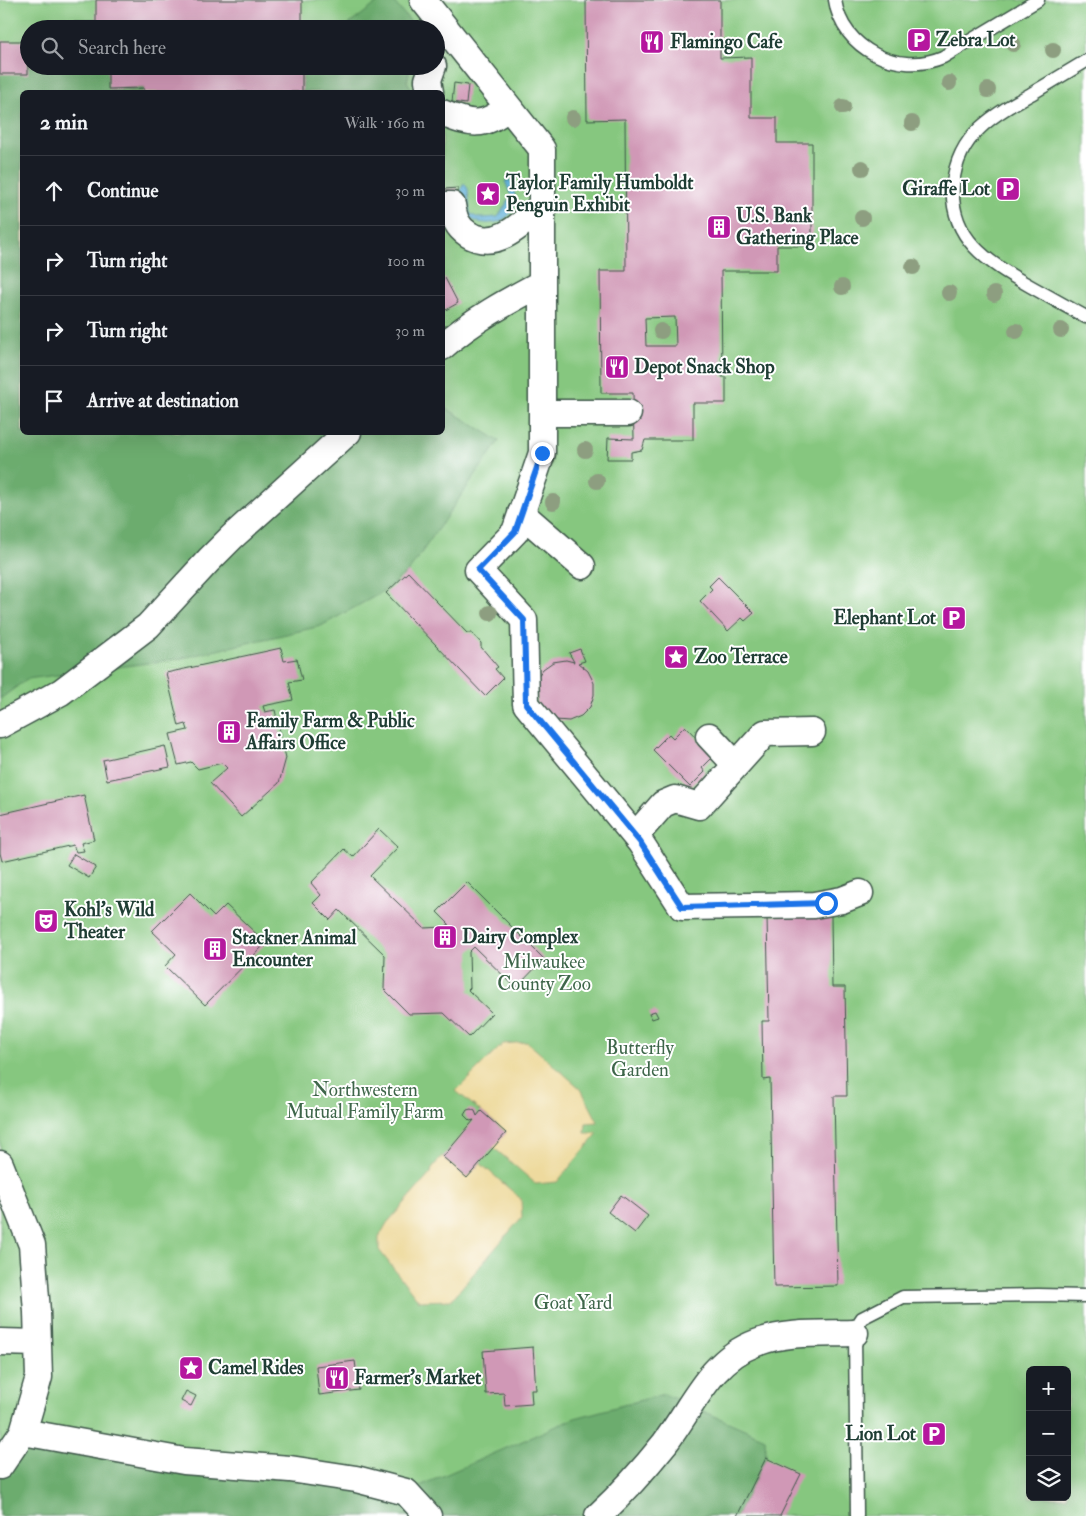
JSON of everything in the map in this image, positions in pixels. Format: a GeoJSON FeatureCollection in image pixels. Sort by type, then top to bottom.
{"type":"FeatureCollection","features":[{"type":"Feature","properties":{"kind":"street"},"geometry":{"type":"LineString","coordinates":[[422,0],[438,20]]}},
{"type":"Feature","properties":{"kind":"street"},"geometry":{"type":"LineString","coordinates":[[445,28],[542,149],[542,453],[515,532],[478,570],[524,620],[526,704],[635,836],[682,907],[814,905],[842,900],[860,893]]}},
{"type":"Feature","properties":{"kind":"street"},"geometry":{"type":"LineString","coordinates":[[445,48],[453,38]]}},
{"type":"Feature","properties":{"kind":"street"},"geometry":{"type":"LineString","coordinates":[[430,75],[428,80],[430,90]]}},
{"type":"Feature","properties":{"kind":"street"},"geometry":{"type":"LineString","coordinates":[[445,114],[460,120],[480,123],[496,118],[508,107]]}},
{"type":"Feature","properties":{"kind":"street"},"geometry":{"type":"LineString","coordinates":[[445,205],[452,205],[455,221],[463,231],[483,240],[505,236],[518,228],[542,206]]}},
{"type":"Feature","properties":{"kind":"street"},"geometry":{"type":"LineString","coordinates":[[445,344],[455,335],[516,296],[542,283]]}},
{"type":"Feature","properties":{"kind":"street"},"geometry":{"type":"LineString","coordinates":[[542,413],[628,413]]}},
{"type":"Feature","properties":{"kind":"street"},"geometry":{"type":"LineString","coordinates":[[0,725],[62,692],[148,626],[209,560],[345,435]]}},
{"type":"Feature","properties":{"kind":"street"},"geometry":{"type":"LineString","coordinates":[[521,513],[582,566]]}},
{"type":"Feature","properties":{"kind":"street"},"geometry":{"type":"LineString","coordinates":[[635,836],[663,804],[675,799],[699,806],[765,733],[812,732]]}},
{"type":"Feature","properties":{"kind":"street"},"geometry":{"type":"LineString","coordinates":[[709,736],[736,765]]}},
{"type":"Feature","properties":{"kind":"street"},"geometry":{"type":"LineString","coordinates":[[0,1164],[32,1245],[39,1377],[23,1432],[0,1466]]}},
{"type":"Feature","properties":{"kind":"street"},"geometry":{"type":"LineString","coordinates":[[598,1516],[614,1501],[665,1443],[710,1377],[736,1353],[768,1339],[794,1335],[855,1333]]}},
{"type":"Feature","properties":{"kind":"street"},"geometry":{"type":"LineString","coordinates":[[0,1342],[38,1343]]}},
{"type":"Feature","properties":{"kind":"street"},"geometry":{"type":"LineString","coordinates":[[23,1432],[184,1461],[290,1469],[356,1479],[406,1492],[428,1516]]}},
{"type":"Feature","properties":{"kind":"lane"},"geometry":{"type":"LineString","coordinates":[[835,0],[842,22],[849,34],[859,45],[884,59],[915,64],[933,62],[943,58],[1038,0]]}},
{"type":"Feature","properties":{"kind":"lane"},"geometry":{"type":"LineString","coordinates":[[1086,61],[1002,111],[980,128],[967,143],[958,160],[953,194],[955,214],[962,232],[984,257],[1005,272],[1086,317]]}},
{"type":"Feature","properties":{"kind":"lane"},"geometry":{"type":"LineString","coordinates":[[857,1516],[855,1333],[856,1327],[862,1318],[902,1297],[1086,1296]]}},
{"type":"Feature","properties":{"kind":"green space","name":"Milwaukee County Zoo"},"geometry":{"type":"Polygon","coordinates":[[[0,0],[1086,0],[1086,1516],[0,1516],[0,0]]]}},
{"type":"Feature","properties":{"kind":"green space"},"geometry":{"type":"Polygon","coordinates":[[[381,0],[392,0],[409,20],[355,20],[381,0]]]}},
{"type":"Feature","properties":{"kind":"green space"},"geometry":{"type":"Polygon","coordinates":[[[20,68],[20,75],[108,75],[109,89],[144,88],[144,90],[20,90],[20,435],[445,435],[445,406],[499,441],[408,572],[379,594],[321,626],[178,659],[27,679],[0,699],[0,74],[20,68]]]}},
{"type":"Feature","properties":{"kind":"green space"},"geometry":{"type":"Polygon","coordinates":[[[302,75],[408,75],[407,82],[413,90],[302,90],[302,75]]]}},
{"type":"Feature","properties":{"kind":"green space"},"geometry":{"type":"Polygon","coordinates":[[[664,1394],[765,1438],[766,1458],[737,1516],[0,1516],[0,1466],[23,1432],[406,1492],[575,1418],[664,1394]]]}},
{"type":"Feature","properties":{"kind":"sand"},"geometry":{"type":"Polygon","coordinates":[[[527,1042],[581,1089],[598,1122],[586,1123],[585,1133],[598,1133],[557,1182],[536,1184],[493,1147],[506,1132],[456,1091],[503,1044],[527,1042]]]}},
{"type":"Feature","properties":{"kind":"sand"},"geometry":{"type":"Polygon","coordinates":[[[442,1156],[467,1178],[480,1163],[521,1199],[522,1217],[451,1300],[419,1301],[379,1250],[379,1237],[387,1223],[431,1173],[432,1168],[442,1156]]]}},
{"type":"Feature","properties":{"kind":"water"},"geometry":{"type":"Polygon","coordinates":[[[510,180],[515,199],[511,213],[501,221],[488,223],[475,220],[464,213],[460,200],[464,183],[468,189],[470,213],[479,218],[486,218],[498,217],[511,196],[505,181],[510,180]]]}},
{"type":"Feature","properties":{"kind":"building"},"geometry":{"type":"Polygon","coordinates":[[[96,0],[302,0],[302,20],[96,20],[96,0]]]}},
{"type":"Feature","properties":{"kind":"building","name":"U.S. Bank Gathering Place"},"geometry":{"type":"Polygon","coordinates":[[[586,0],[720,0],[720,58],[751,57],[751,118],[777,118],[777,143],[812,143],[812,246],[777,246],[777,271],[721,271],[722,377],[726,377],[726,403],[693,403],[693,440],[645,440],[642,450],[631,452],[631,459],[607,459],[608,438],[634,439],[633,393],[601,393],[600,271],[626,271],[625,119],[587,120],[586,0]],[[675,317],[645,318],[646,346],[676,346],[675,317]]]}},
{"type":"Feature","properties":{"kind":"building"},"geometry":{"type":"Polygon","coordinates":[[[0,41],[20,41],[20,74],[0,74],[0,41]]]}},
{"type":"Feature","properties":{"kind":"building"},"geometry":{"type":"Polygon","coordinates":[[[108,75],[302,75],[302,90],[108,89],[108,75]]]}},
{"type":"Feature","properties":{"kind":"building"},"geometry":{"type":"Polygon","coordinates":[[[454,83],[468,85],[466,104],[452,102],[454,83]]]}},
{"type":"Feature","properties":{"kind":"building"},"geometry":{"type":"Polygon","coordinates":[[[458,188],[458,207],[445,207],[445,189],[458,188]]]}},
{"type":"Feature","properties":{"kind":"building"},"geometry":{"type":"Polygon","coordinates":[[[445,278],[458,303],[445,310],[445,278]]]}},
{"type":"Feature","properties":{"kind":"building"},"geometry":{"type":"Polygon","coordinates":[[[408,572],[467,633],[472,633],[498,667],[495,669],[503,678],[485,696],[386,593],[408,572]]]}},
{"type":"Feature","properties":{"kind":"building"},"geometry":{"type":"Polygon","coordinates":[[[718,577],[754,613],[745,621],[742,618],[728,631],[700,601],[712,589],[709,586],[718,577]]]}},
{"type":"Feature","properties":{"kind":"building","name":"Family Farm & Public Affairs Office"},"geometry":{"type":"Polygon","coordinates":[[[281,648],[284,661],[297,659],[302,680],[289,682],[293,700],[263,706],[265,712],[275,710],[286,758],[279,783],[241,817],[210,783],[227,768],[222,763],[198,769],[191,762],[178,765],[170,734],[188,730],[186,724],[179,726],[166,673],[281,648]]]}},
{"type":"Feature","properties":{"kind":"building"},"geometry":{"type":"Polygon","coordinates":[[[580,649],[585,661],[578,663],[588,671],[594,683],[594,695],[590,707],[581,716],[569,721],[556,720],[545,714],[537,704],[536,679],[543,669],[553,662],[566,660],[574,662],[569,653],[580,649]]]}},
{"type":"Feature","properties":{"kind":"building"},"geometry":{"type":"Polygon","coordinates":[[[685,726],[714,756],[702,768],[705,772],[690,787],[653,750],[669,734],[673,738],[685,726]]]}},
{"type":"Feature","properties":{"kind":"building"},"geometry":{"type":"Polygon","coordinates":[[[165,746],[170,767],[107,780],[103,760],[165,746]]]}},
{"type":"Feature","properties":{"kind":"building"},"geometry":{"type":"Polygon","coordinates":[[[84,795],[94,840],[81,843],[84,851],[76,852],[73,845],[2,861],[0,853],[0,814],[84,795]]]}},
{"type":"Feature","properties":{"kind":"building","name":"Dairy Complex"},"geometry":{"type":"Polygon","coordinates":[[[379,829],[398,847],[370,876],[424,928],[445,927],[449,924],[437,912],[467,882],[544,959],[516,988],[474,947],[469,952],[470,988],[468,990],[492,1013],[469,1037],[444,1013],[409,1014],[384,989],[385,955],[339,910],[330,920],[313,903],[321,895],[311,883],[344,849],[353,857],[379,829]]]}},
{"type":"Feature","properties":{"kind":"building"},"geometry":{"type":"Polygon","coordinates":[[[74,854],[96,867],[89,878],[67,865],[74,854]]]}},
{"type":"Feature","properties":{"kind":"building","name":"Stackner Animal Encounter"},"geometry":{"type":"Polygon","coordinates":[[[190,893],[214,917],[226,905],[266,943],[205,1005],[165,966],[176,954],[152,931],[190,893]]]}},
{"type":"Feature","properties":{"kind":"building"},"geometry":{"type":"Polygon","coordinates":[[[831,915],[832,987],[845,987],[847,1096],[834,1096],[838,1286],[774,1287],[770,1079],[763,1080],[762,1021],[769,1021],[767,916],[831,915]]]}},
{"type":"Feature","properties":{"kind":"building"},"geometry":{"type":"Polygon","coordinates":[[[655,1011],[658,1017],[652,1019],[649,1013],[655,1011]]]}},
{"type":"Feature","properties":{"kind":"building"},"geometry":{"type":"Polygon","coordinates":[[[467,1110],[475,1111],[477,1116],[481,1111],[506,1133],[467,1178],[443,1157],[474,1120],[470,1121],[464,1115],[467,1110]]]}},
{"type":"Feature","properties":{"kind":"building"},"geometry":{"type":"Polygon","coordinates":[[[621,1195],[648,1216],[635,1233],[608,1212],[621,1195]]]}},
{"type":"Feature","properties":{"kind":"building"},"geometry":{"type":"Polygon","coordinates":[[[533,1347],[536,1390],[531,1390],[532,1404],[505,1406],[504,1393],[486,1394],[483,1351],[533,1347]]]}},
{"type":"Feature","properties":{"kind":"building","name":"Farmer's Market"},"geometry":{"type":"Polygon","coordinates":[[[355,1361],[359,1390],[319,1395],[316,1366],[355,1361]]]}},
{"type":"Feature","properties":{"kind":"building"},"geometry":{"type":"Polygon","coordinates":[[[186,1391],[196,1396],[191,1406],[181,1401],[186,1391]]]}},
{"type":"Feature","properties":{"kind":"building"},"geometry":{"type":"Polygon","coordinates":[[[766,1458],[801,1474],[780,1516],[737,1516],[766,1458]]]}},
{"type":"Feature","properties":{"kind":"place","name":"Zebra Lot"},"geometry":{"type":"Point","coordinates":[919,40]}},
{"type":"Feature","properties":{"kind":"place","name":"Flamingo Cafe"},"geometry":{"type":"Point","coordinates":[652,42]}},
{"type":"Feature","properties":{"kind":"place","name":"Giraffe Lot"},"geometry":{"type":"Point","coordinates":[1008,189]}},
{"type":"Feature","properties":{"kind":"place","name":"Taylor Family Humboldt Penguin Exhibit"},"geometry":{"type":"Point","coordinates":[488,194]}},
{"type":"Feature","properties":{"kind":"place","name":"U.S. Bank Gathering Place"},"geometry":{"type":"Point","coordinates":[719,227]}},
{"type":"Feature","properties":{"kind":"place","name":"Depot Snack Shop"},"geometry":{"type":"Point","coordinates":[617,367]}},
{"type":"Feature","properties":{"kind":"place","name":"Elephant Lot"},"geometry":{"type":"Point","coordinates":[954,618]}},
{"type":"Feature","properties":{"kind":"place","name":"Zoo Terrace"},"geometry":{"type":"Point","coordinates":[676,657]}},
{"type":"Feature","properties":{"kind":"place","name":"Family Farm & Public Affairs Office"},"geometry":{"type":"Point","coordinates":[229,732]}},
{"type":"Feature","properties":{"kind":"place","name":"Kohl's Wild Theater"},"geometry":{"type":"Point","coordinates":[46,921]}},
{"type":"Feature","properties":{"kind":"place","name":"Dairy Complex"},"geometry":{"type":"Point","coordinates":[445,937]}},
{"type":"Feature","properties":{"kind":"place","name":"Stackner Animal Encounter"},"geometry":{"type":"Point","coordinates":[215,949]}},
{"type":"Feature","properties":{"kind":"place","name":"Camel Rides"},"geometry":{"type":"Point","coordinates":[191,1368]}},
{"type":"Feature","properties":{"kind":"place","name":"Farmer's Market"},"geometry":{"type":"Point","coordinates":[337,1378]}},
{"type":"Feature","properties":{"kind":"place","name":"Lion Lot"},"geometry":{"type":"Point","coordinates":[934,1434]}},
{"type":"Feature","properties":{"kind":"route"},"geometry":{"type":"LineString","coordinates":[[542,453],[515,532],[478,570],[524,620],[526,704],[640,842],[682,907],[814,905],[826,903]]}},
{"type":"Feature","properties":{"kind":"park label","name":"Butterfly Garden"},"geometry":{"type":"Point","coordinates":[640,1059]}},
{"type":"Feature","properties":{"kind":"park label","name":"Northwestern Mutual Family Farm"},"geometry":{"type":"Point","coordinates":[365,1101]}},
{"type":"Feature","properties":{"kind":"park label","name":"Goat Yard"},"geometry":{"type":"Point","coordinates":[573,1303]}}]}
